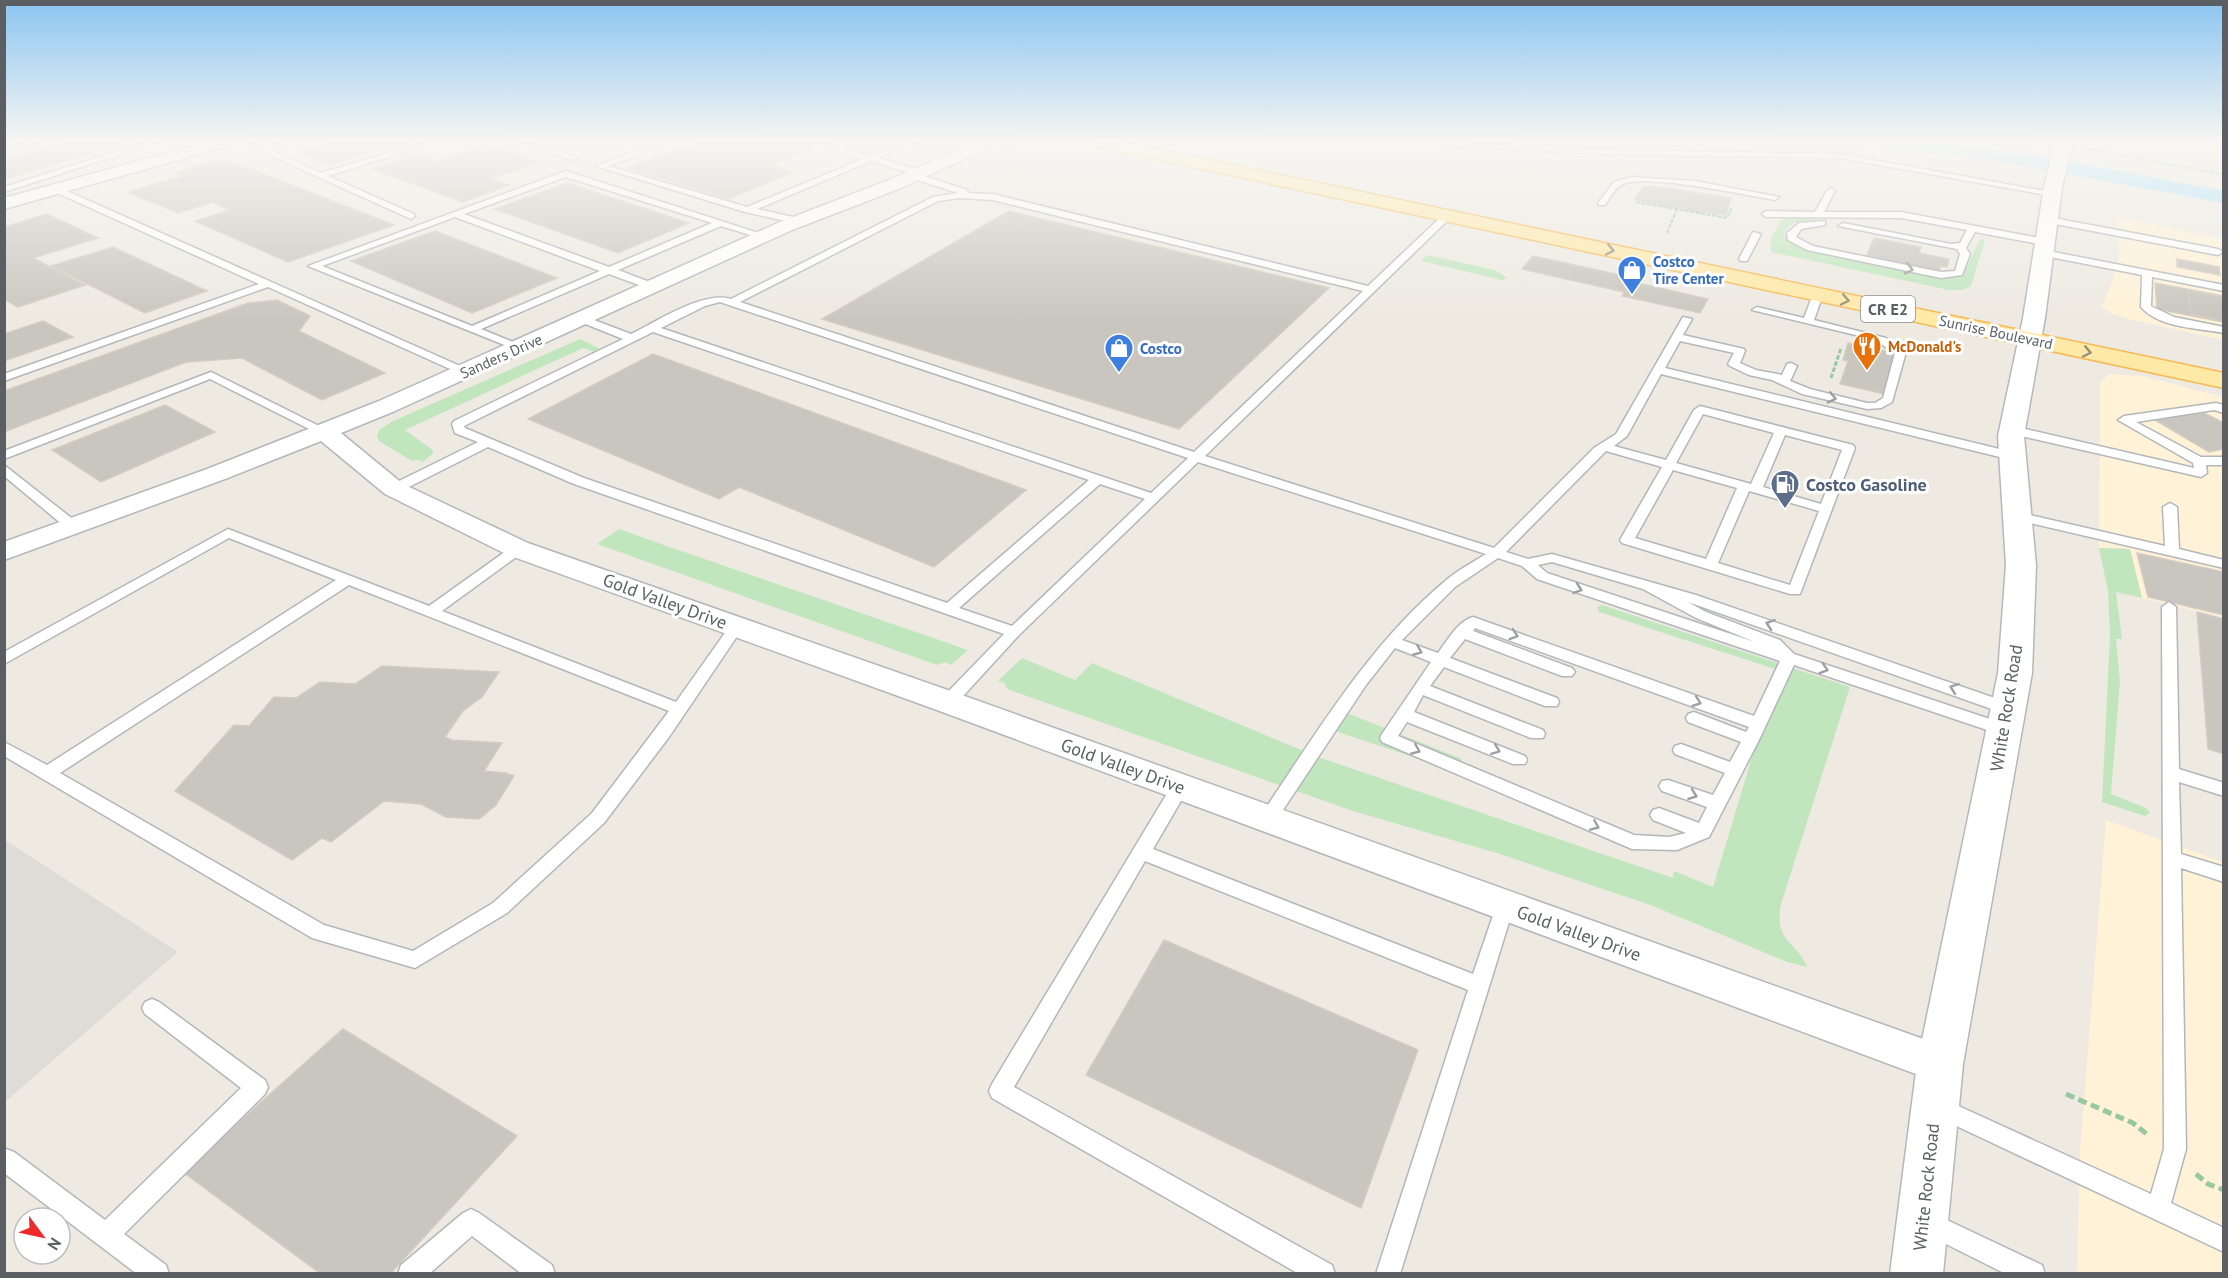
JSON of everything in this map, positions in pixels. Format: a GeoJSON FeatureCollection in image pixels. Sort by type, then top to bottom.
{"type":"FeatureCollection","features":[{"type":"Feature","properties":{"kind":"main road","name":"Sunrise Boulevard"},"geometry":{"type":"LineString","coordinates":[[1379,202],[1447,216],[1819,281],[2024,324],[2223,381]]}},
{"type":"Feature","properties":{"kind":"main road"},"geometry":{"type":"LineString","coordinates":[[1462,202],[1767,264]]}},
{"type":"Feature","properties":{"kind":"main road","name":"White Rock Road"},"geometry":{"type":"LineString","coordinates":[[1916,1274],[1940,1064],[2015,673],[2021,565],[2012,443],[2024,324],[2044,247],[2051,202]]}},
{"type":"Feature","properties":{"kind":"main road","name":"Sunrise Boulevard"},"geometry":{"type":"LineString","coordinates":[[2024,324],[2121,337]]}},
{"type":"Feature","properties":{"kind":"street","name":"Sanders Drive"},"geometry":{"type":"LineString","coordinates":[[4,552],[325,432],[519,348],[763,236],[848,202]]}},
{"type":"Feature","properties":{"kind":"street","name":"Gold Valley Drive"},"geometry":{"type":"LineString","coordinates":[[325,432],[394,489],[518,549],[1180,786],[1940,1064]]}},
{"type":"Feature","properties":{"kind":"lane"},"geometry":{"type":"LineString","coordinates":[[83,202],[465,372]]}},
{"type":"Feature","properties":{"kind":"lane"},"geometry":{"type":"LineString","coordinates":[[378,202],[411,216]]}},
{"type":"Feature","properties":{"kind":"lane"},"geometry":{"type":"LineString","coordinates":[[490,202],[313,266],[519,348]]}},
{"type":"Feature","properties":{"kind":"lane"},"geometry":{"type":"LineString","coordinates":[[653,202],[763,236]]}},
{"type":"Feature","properties":{"kind":"lane"},"geometry":{"type":"LineString","coordinates":[[720,202],[799,221]]}},
{"type":"Feature","properties":{"kind":"lane"},"geometry":{"type":"LineString","coordinates":[[748,210],[768,202]]}},
{"type":"Feature","properties":{"kind":"lane"},"geometry":{"type":"LineString","coordinates":[[733,302],[931,202]]}},
{"type":"Feature","properties":{"kind":"lane"},"geometry":{"type":"LineString","coordinates":[[1012,202],[1370,290]]}},
{"type":"Feature","properties":{"kind":"lane"},"geometry":{"type":"LineString","coordinates":[[1818,215],[1825,202]]}},
{"type":"Feature","properties":{"kind":"lane"},"geometry":{"type":"LineString","coordinates":[[456,214],[651,286]]}},
{"type":"Feature","properties":{"kind":"lane"},"geometry":{"type":"LineString","coordinates":[[1766,214],[1818,215],[1842,223],[1942,246],[1964,246],[1971,228]]}},
{"type":"Feature","properties":{"kind":"lane"},"geometry":{"type":"LineString","coordinates":[[948,702],[1014,633],[1447,216]]}},
{"type":"Feature","properties":{"kind":"lane"},"geometry":{"type":"LineString","coordinates":[[1960,247],[1965,255],[1959,273],[1941,276],[1810,248],[1798,244],[1791,238],[1791,232],[1798,226],[1901,216],[1971,228],[2147,273],[2223,288]]}},
{"type":"Feature","properties":{"kind":"lane"},"geometry":{"type":"LineString","coordinates":[[2048,219],[2218,252]]}},
{"type":"Feature","properties":{"kind":"lane"},"geometry":{"type":"LineString","coordinates":[[473,329],[720,223]]}},
{"type":"Feature","properties":{"kind":"lane"},"geometry":{"type":"LineString","coordinates":[[1744,259],[1756,234]]}},
{"type":"Feature","properties":{"kind":"lane"},"geometry":{"type":"LineString","coordinates":[[2147,273],[2146,307],[2149,311],[2161,316],[2223,330]]}},
{"type":"Feature","properties":{"kind":"lane"},"geometry":{"type":"LineString","coordinates":[[1808,321],[1819,281]]}},
{"type":"Feature","properties":{"kind":"lane"},"geometry":{"type":"LineString","coordinates":[[4,378],[268,284]]}},
{"type":"Feature","properties":{"kind":"lane"},"geometry":{"type":"LineString","coordinates":[[1014,633],[579,481],[459,430],[458,424],[701,304],[720,298],[1196,458],[1527,563],[1542,576],[1790,658],[2007,719]]}},
{"type":"Feature","properties":{"kind":"lane"},"geometry":{"type":"LineString","coordinates":[[1677,337],[1740,351],[1734,364],[1806,392],[1867,406],[1885,403],[1888,400],[1901,352],[1882,340],[1757,310]]}},
{"type":"Feature","properties":{"kind":"lane"},"geometry":{"type":"LineString","coordinates":[[582,318],[631,338]]}},
{"type":"Feature","properties":{"kind":"lane"},"geometry":{"type":"LineString","coordinates":[[1268,820],[1360,681],[1393,642],[1450,584],[1497,553],[1583,466],[1621,436],[1687,319]]}},
{"type":"Feature","properties":{"kind":"lane"},"geometry":{"type":"LineString","coordinates":[[652,328],[1154,498]]}},
{"type":"Feature","properties":{"kind":"lane"},"geometry":{"type":"LineString","coordinates":[[1777,379],[1785,379],[1791,366]]}},
{"type":"Feature","properties":{"kind":"lane"},"geometry":{"type":"LineString","coordinates":[[1658,370],[2012,443],[2200,473],[2199,461]]}},
{"type":"Feature","properties":{"kind":"lane"},"geometry":{"type":"LineString","coordinates":[[4,455],[211,375],[325,432]]}},
{"type":"Feature","properties":{"kind":"lane"},"geometry":{"type":"LineString","coordinates":[[2223,410],[2216,406],[2124,420],[2199,461],[2223,461]]}},
{"type":"Feature","properties":{"kind":"lane"},"geometry":{"type":"LineString","coordinates":[[1700,410],[1848,448],[1795,591],[1627,540],[1670,463],[1700,410]]}},
{"type":"Feature","properties":{"kind":"lane"},"geometry":{"type":"LineString","coordinates":[[1710,565],[1781,431]]}},
{"type":"Feature","properties":{"kind":"lane"},"geometry":{"type":"LineString","coordinates":[[394,489],[488,442]]}},
{"type":"Feature","properties":{"kind":"lane"},"geometry":{"type":"LineString","coordinates":[[1605,447],[1670,463],[1826,509]]}},
{"type":"Feature","properties":{"kind":"lane"},"geometry":{"type":"LineString","coordinates":[[4,469],[74,527]]}},
{"type":"Feature","properties":{"kind":"lane"},"geometry":{"type":"LineString","coordinates":[[948,610],[1099,478]]}},
{"type":"Feature","properties":{"kind":"lane"},"geometry":{"type":"LineString","coordinates":[[2170,507],[2172,552]]}},
{"type":"Feature","properties":{"kind":"lane"},"geometry":{"type":"LineString","coordinates":[[2017,516],[2223,564]]}},
{"type":"Feature","properties":{"kind":"lane"},"geometry":{"type":"LineString","coordinates":[[4,659],[228,533],[679,709]]}},
{"type":"Feature","properties":{"kind":"lane"},"geometry":{"type":"LineString","coordinates":[[431,612],[518,549]]}},
{"type":"Feature","properties":{"kind":"lane"},"geometry":{"type":"LineString","coordinates":[[1527,563],[1552,558],[1729,610],[2007,719]]}},
{"type":"Feature","properties":{"kind":"lane"},"geometry":{"type":"LineString","coordinates":[[47,773],[347,580]]}},
{"type":"Feature","properties":{"kind":"lane"},"geometry":{"type":"LineString","coordinates":[[1649,587],[1701,615],[1775,644],[1790,658]]}},
{"type":"Feature","properties":{"kind":"lane"},"geometry":{"type":"LineString","coordinates":[[2158,1209],[2175,1149],[2169,607]]}},
{"type":"Feature","properties":{"kind":"lane"},"geometry":{"type":"LineString","coordinates":[[1754,732],[1473,622],[1462,632],[1420,688],[1388,738],[1632,842],[1658,845],[1686,842],[1703,832],[1754,732],[1790,658]]}},
{"type":"Feature","properties":{"kind":"lane"},"geometry":{"type":"LineString","coordinates":[[4,748],[320,932],[415,960],[500,908],[598,818],[737,626]]}},
{"type":"Feature","properties":{"kind":"lane"},"geometry":{"type":"LineString","coordinates":[[1462,632],[1567,672]]}},
{"type":"Feature","properties":{"kind":"lane"},"geometry":{"type":"LineString","coordinates":[[1393,642],[1551,702]]}},
{"type":"Feature","properties":{"kind":"lane"},"geometry":{"type":"LineString","coordinates":[[1420,688],[1537,734]]}},
{"type":"Feature","properties":{"kind":"lane"},"geometry":{"type":"LineString","coordinates":[[1404,714],[1519,759]]}},
{"type":"Feature","properties":{"kind":"lane"},"geometry":{"type":"LineString","coordinates":[[1694,718],[1754,732]]}},
{"type":"Feature","properties":{"kind":"lane"},"geometry":{"type":"LineString","coordinates":[[1681,750],[1734,770]]}},
{"type":"Feature","properties":{"kind":"lane"},"geometry":{"type":"LineString","coordinates":[[2171,773],[2223,790]]}},
{"type":"Feature","properties":{"kind":"lane"},"geometry":{"type":"LineString","coordinates":[[1180,786],[1000,1091],[1323,1274]]}},
{"type":"Feature","properties":{"kind":"lane"},"geometry":{"type":"LineString","coordinates":[[1668,786],[1718,804]]}},
{"type":"Feature","properties":{"kind":"lane"},"geometry":{"type":"LineString","coordinates":[[1659,815],[1703,832]]}},
{"type":"Feature","properties":{"kind":"lane"},"geometry":{"type":"LineString","coordinates":[[1141,852],[1480,986]]}},
{"type":"Feature","properties":{"kind":"lane"},"geometry":{"type":"LineString","coordinates":[[2172,858],[2223,875]]}},
{"type":"Feature","properties":{"kind":"lane"},"geometry":{"type":"LineString","coordinates":[[1388,1274],[1505,906]]}},
{"type":"Feature","properties":{"kind":"lane"},"geometry":{"type":"LineString","coordinates":[[106,1235],[256,1087],[153,1008]]}},
{"type":"Feature","properties":{"kind":"lane"},"geometry":{"type":"LineString","coordinates":[[1935,1105],[2223,1240]]}},
{"type":"Feature","properties":{"kind":"lane"},"geometry":{"type":"LineString","coordinates":[[6,1160],[157,1274]]}},
{"type":"Feature","properties":{"kind":"lane"},"geometry":{"type":"LineString","coordinates":[[410,1274],[471,1221],[543,1274]]}},
{"type":"Feature","properties":{"kind":"lane"},"geometry":{"type":"LineString","coordinates":[[1922,1221],[2033,1274]]}},
{"type":"Feature","properties":{"kind":"path"},"geometry":{"type":"LineString","coordinates":[[1636,202],[1727,218],[1734,202]]}},
{"type":"Feature","properties":{"kind":"path"},"geometry":{"type":"LineString","coordinates":[[1667,233],[1677,209]]}},
{"type":"Feature","properties":{"kind":"path"},"geometry":{"type":"LineString","coordinates":[[1830,382],[1847,330]]}},
{"type":"Feature","properties":{"kind":"shaded area"},"geometry":{"type":"Polygon","coordinates":[[[2115,216],[2223,239],[2223,340],[2133,320],[2112,314],[2101,307],[2111,285],[2119,256],[2115,216]]]}},
{"type":"Feature","properties":{"kind":"shaded area"},"geometry":{"type":"Polygon","coordinates":[[[2108,374],[2143,376],[2223,397],[2223,617],[2142,598],[2130,549],[2099,548],[2100,383],[2108,374]]]}},
{"type":"Feature","properties":{"kind":"shaded area"},"geometry":{"type":"Polygon","coordinates":[[[2106,820],[2223,862],[2223,1273],[2077,1274],[2080,1152],[2106,820]]]}},
{"type":"Feature","properties":{"kind":"shaded area"},"geometry":{"type":"Polygon","coordinates":[[[5,840],[178,952],[4,1102],[5,840]]]}},
{"type":"Feature","properties":{"kind":"green space"},"geometry":{"type":"Polygon","coordinates":[[[1783,217],[1827,220],[1798,222],[1788,228],[1784,233],[1786,236],[1802,248],[1941,278],[1963,275],[1980,239],[1985,240],[1971,286],[1962,290],[1949,290],[1771,252],[1771,238],[1783,217]]]}},
{"type":"Feature","properties":{"kind":"green space"},"geometry":{"type":"Polygon","coordinates":[[[1427,255],[1495,270],[1507,278],[1502,280],[1421,261],[1427,255]]]}},
{"type":"Feature","properties":{"kind":"green space"},"geometry":{"type":"Polygon","coordinates":[[[580,339],[600,349],[594,352],[583,348],[405,430],[433,450],[433,453],[423,462],[412,461],[379,441],[377,437],[379,430],[393,421],[580,339]]]}},
{"type":"Feature","properties":{"kind":"green space"},"geometry":{"type":"Polygon","coordinates":[[[619,529],[968,650],[951,665],[945,662],[937,665],[597,544],[619,529]]]}},
{"type":"Feature","properties":{"kind":"green space"},"geometry":{"type":"Polygon","coordinates":[[[2099,548],[2130,549],[2142,598],[2116,592],[2122,639],[2116,639],[2120,681],[2111,794],[2146,808],[2150,813],[2145,816],[2102,802],[2110,635],[2108,591],[2099,548]]]}},
{"type":"Feature","properties":{"kind":"green space"},"geometry":{"type":"Polygon","coordinates":[[[1602,605],[1850,687],[1781,904],[1780,917],[1783,934],[1807,967],[1787,962],[1653,906],[1500,854],[1353,811],[1007,689],[1005,683],[998,681],[1022,658],[1075,680],[1092,663],[1318,757],[1673,878],[1674,871],[1713,887],[1778,670],[1599,612],[1597,607],[1602,605]]]}},
{"type":"Feature","properties":{"kind":"green space"},"geometry":{"type":"Polygon","coordinates":[[[1342,711],[1462,759],[1458,772],[1335,731],[1342,711]]]}},
{"type":"Feature","properties":{"kind":"building"},"geometry":{"type":"Polygon","coordinates":[[[151,202],[334,202],[394,225],[288,262],[195,221],[230,210],[213,202],[178,213],[151,202]]]}},
{"type":"Feature","properties":{"kind":"building"},"geometry":{"type":"Polygon","coordinates":[[[515,202],[624,202],[689,223],[618,253],[495,209],[515,202]]]}},
{"type":"Feature","properties":{"kind":"building"},"geometry":{"type":"Polygon","coordinates":[[[1643,202],[1730,202],[1726,215],[1643,202]]]}},
{"type":"Feature","properties":{"kind":"building","name":"Costco"},"geometry":{"type":"Polygon","coordinates":[[[1009,211],[1329,288],[1179,429],[822,319],[1009,211]]]}},
{"type":"Feature","properties":{"kind":"building"},"geometry":{"type":"Polygon","coordinates":[[[47,214],[98,238],[33,258],[85,285],[18,307],[4,299],[4,227],[47,214]]]}},
{"type":"Feature","properties":{"kind":"building"},"geometry":{"type":"Polygon","coordinates":[[[435,231],[557,278],[472,313],[351,261],[435,231]]]}},
{"type":"Feature","properties":{"kind":"building"},"geometry":{"type":"Polygon","coordinates":[[[1874,238],[1921,247],[1919,253],[1949,259],[1947,267],[1941,266],[1939,271],[1866,257],[1874,238]]]}},
{"type":"Feature","properties":{"kind":"building"},"geometry":{"type":"Polygon","coordinates":[[[113,247],[207,291],[145,313],[51,266],[113,247]]]}},
{"type":"Feature","properties":{"kind":"building"},"geometry":{"type":"Polygon","coordinates":[[[1533,256],[1635,278],[1633,282],[1708,299],[1700,313],[1622,296],[1624,292],[1522,269],[1533,256]]]}},
{"type":"Feature","properties":{"kind":"building"},"geometry":{"type":"Polygon","coordinates":[[[2177,259],[2219,267],[2220,275],[2177,267],[2177,259]]]}},
{"type":"Feature","properties":{"kind":"building"},"geometry":{"type":"Polygon","coordinates":[[[2155,283],[2224,296],[2224,322],[2157,309],[2155,283]]]}},
{"type":"Feature","properties":{"kind":"building"},"geometry":{"type":"Polygon","coordinates":[[[2188,290],[2224,297],[2224,321],[2191,314],[2188,290]]]}},
{"type":"Feature","properties":{"kind":"building"},"geometry":{"type":"Polygon","coordinates":[[[277,300],[310,316],[299,331],[385,373],[322,400],[242,358],[186,362],[4,432],[4,391],[248,303],[277,300]]]}},
{"type":"Feature","properties":{"kind":"building"},"geometry":{"type":"Polygon","coordinates":[[[43,321],[73,337],[4,361],[4,334],[43,321]]]}},
{"type":"Feature","properties":{"kind":"building","name":"McDonald's"},"geometry":{"type":"Polygon","coordinates":[[[1848,343],[1897,353],[1885,394],[1840,384],[1848,361],[1843,360],[1848,343]]]}},
{"type":"Feature","properties":{"kind":"building"},"geometry":{"type":"Polygon","coordinates":[[[653,354],[1026,490],[934,567],[739,487],[719,499],[528,419],[653,354]]]}},
{"type":"Feature","properties":{"kind":"building"},"geometry":{"type":"Polygon","coordinates":[[[165,405],[215,432],[101,482],[52,450],[165,405]]]}},
{"type":"Feature","properties":{"kind":"building"},"geometry":{"type":"Polygon","coordinates":[[[2204,413],[2224,423],[2224,449],[2209,452],[2155,420],[2204,413]]]}},
{"type":"Feature","properties":{"kind":"building"},"geometry":{"type":"Polygon","coordinates":[[[2137,553],[2224,572],[2224,615],[2148,597],[2137,553]]]}},
{"type":"Feature","properties":{"kind":"building"},"geometry":{"type":"Polygon","coordinates":[[[2197,612],[2224,619],[2224,754],[2208,749],[2197,612]]]}},
{"type":"Feature","properties":{"kind":"building"},"geometry":{"type":"Polygon","coordinates":[[[382,666],[499,672],[482,697],[463,711],[445,737],[452,740],[502,743],[484,771],[514,776],[496,805],[479,819],[446,817],[421,804],[384,801],[331,842],[322,838],[292,860],[175,791],[234,725],[249,726],[274,697],[296,698],[320,682],[355,684],[382,666]]]}},
{"type":"Feature","properties":{"kind":"building"},"geometry":{"type":"Polygon","coordinates":[[[1164,940],[1418,1050],[1361,1208],[1086,1075],[1164,940]]]}},
{"type":"Feature","properties":{"kind":"building"},"geometry":{"type":"Polygon","coordinates":[[[343,1029],[517,1136],[390,1274],[321,1274],[183,1172],[343,1029]]]}},
{"type":"Feature","properties":{"kind":"place","name":"Costco Tire Center"},"geometry":{"type":"Point","coordinates":[1632,296]}},
{"type":"Feature","properties":{"kind":"place","name":"McDonald's"},"geometry":{"type":"Point","coordinates":[1867,372]}},
{"type":"Feature","properties":{"kind":"place","name":"Costco"},"geometry":{"type":"Point","coordinates":[1119,374]}},
{"type":"Feature","properties":{"kind":"place","name":"Costco Gasoline"},"geometry":{"type":"Point","coordinates":[1785,510]}}]}
